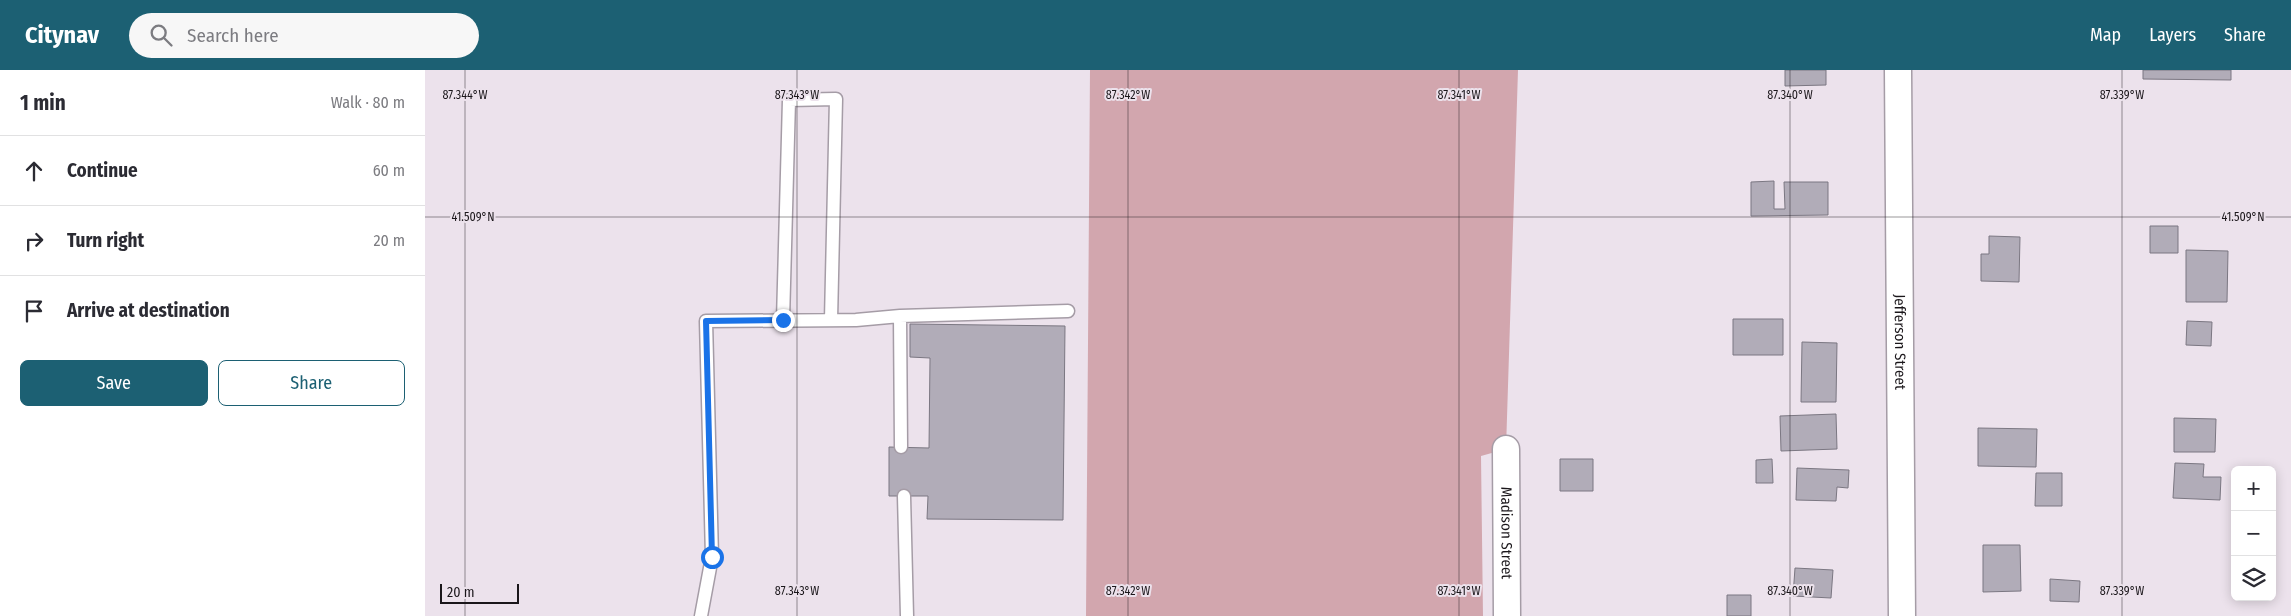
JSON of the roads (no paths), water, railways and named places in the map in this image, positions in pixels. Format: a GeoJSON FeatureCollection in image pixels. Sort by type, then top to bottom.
{"type":"FeatureCollection","features":[{"type":"Feature","properties":{"kind":"street","name":"Jefferson Street"},"geometry":{"type":"LineString","coordinates":[[1898,70],[1902,616]]}},
{"type":"Feature","properties":{"kind":"street","name":"Madison Street"},"geometry":{"type":"LineString","coordinates":[[1506,450],[1507,616]]}},
{"type":"Feature","properties":{"kind":"lane"},"geometry":{"type":"LineString","coordinates":[[783,320],[789,100],[836,99],[831,320]]}},
{"type":"Feature","properties":{"kind":"lane"},"geometry":{"type":"LineString","coordinates":[[701,616],[712,557],[706,321],[831,320],[1068,311]]}},
{"type":"Feature","properties":{"kind":"lane"},"geometry":{"type":"LineString","coordinates":[[900,316],[901,447]]}},
{"type":"Feature","properties":{"kind":"lane"},"geometry":{"type":"LineString","coordinates":[[904,496],[907,616]]}}]}
